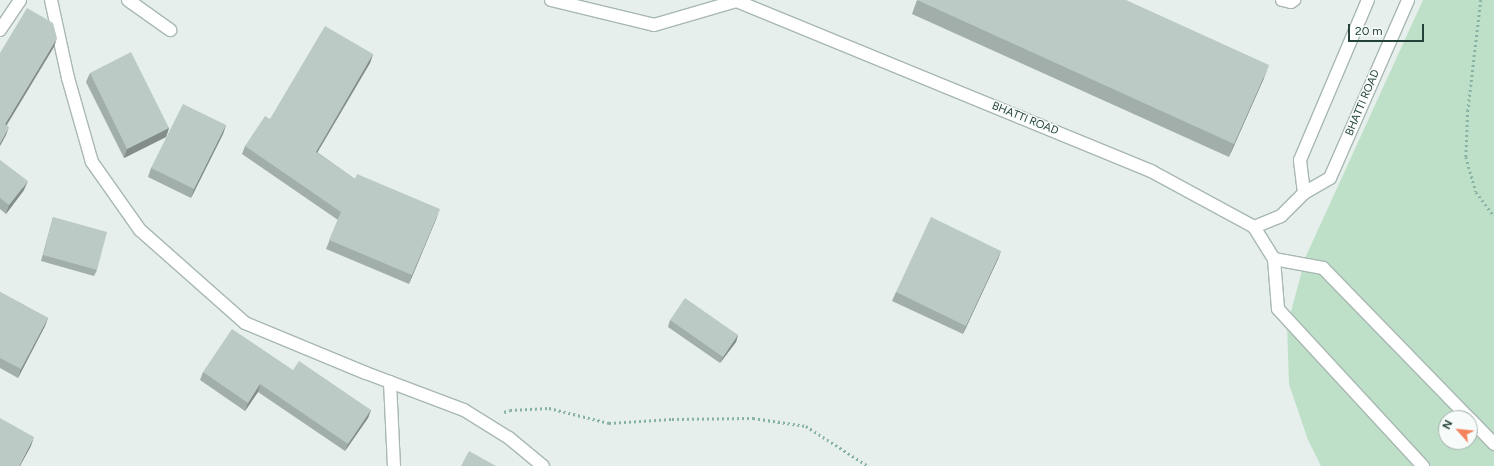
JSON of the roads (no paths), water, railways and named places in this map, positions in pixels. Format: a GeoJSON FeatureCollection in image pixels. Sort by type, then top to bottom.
{"type":"FeatureCollection","features":[{"type":"Feature","properties":{"kind":"street"},"geometry":{"type":"LineString","coordinates":[[0,30],[20,0]]}},
{"type":"Feature","properties":{"kind":"street"},"geometry":{"type":"LineString","coordinates":[[51,0],[68,78],[92,162],[140,230],[245,323],[390,382],[464,410],[509,438],[543,466]]}},
{"type":"Feature","properties":{"kind":"street"},"geometry":{"type":"LineString","coordinates":[[128,0],[170,30]]}},
{"type":"Feature","properties":{"kind":"street"},"geometry":{"type":"LineString","coordinates":[[551,0],[654,25],[735,0]]}},
{"type":"Feature","properties":{"kind":"street","name":"BHATTI ROAD"},"geometry":{"type":"LineString","coordinates":[[735,0],[1151,171],[1254,227],[1281,216],[1304,193],[1330,178],[1408,0]]}},
{"type":"Feature","properties":{"kind":"street"},"geometry":{"type":"LineString","coordinates":[[1282,0],[1291,2],[1294,0]]}},
{"type":"Feature","properties":{"kind":"street"},"geometry":{"type":"LineString","coordinates":[[1304,193],[1300,160],[1368,0]]}},
{"type":"Feature","properties":{"kind":"street"},"geometry":{"type":"LineString","coordinates":[[1254,227],[1274,259],[1278,309],[1423,466]]}},
{"type":"Feature","properties":{"kind":"street"},"geometry":{"type":"LineString","coordinates":[[1274,259],[1323,268],[1460,410]]}},
{"type":"Feature","properties":{"kind":"street"},"geometry":{"type":"LineString","coordinates":[[390,382],[394,466]]}},
{"type":"Feature","properties":{"kind":"street"},"geometry":{"type":"LineString","coordinates":[[1478,428],[1494,444]]}}]}
